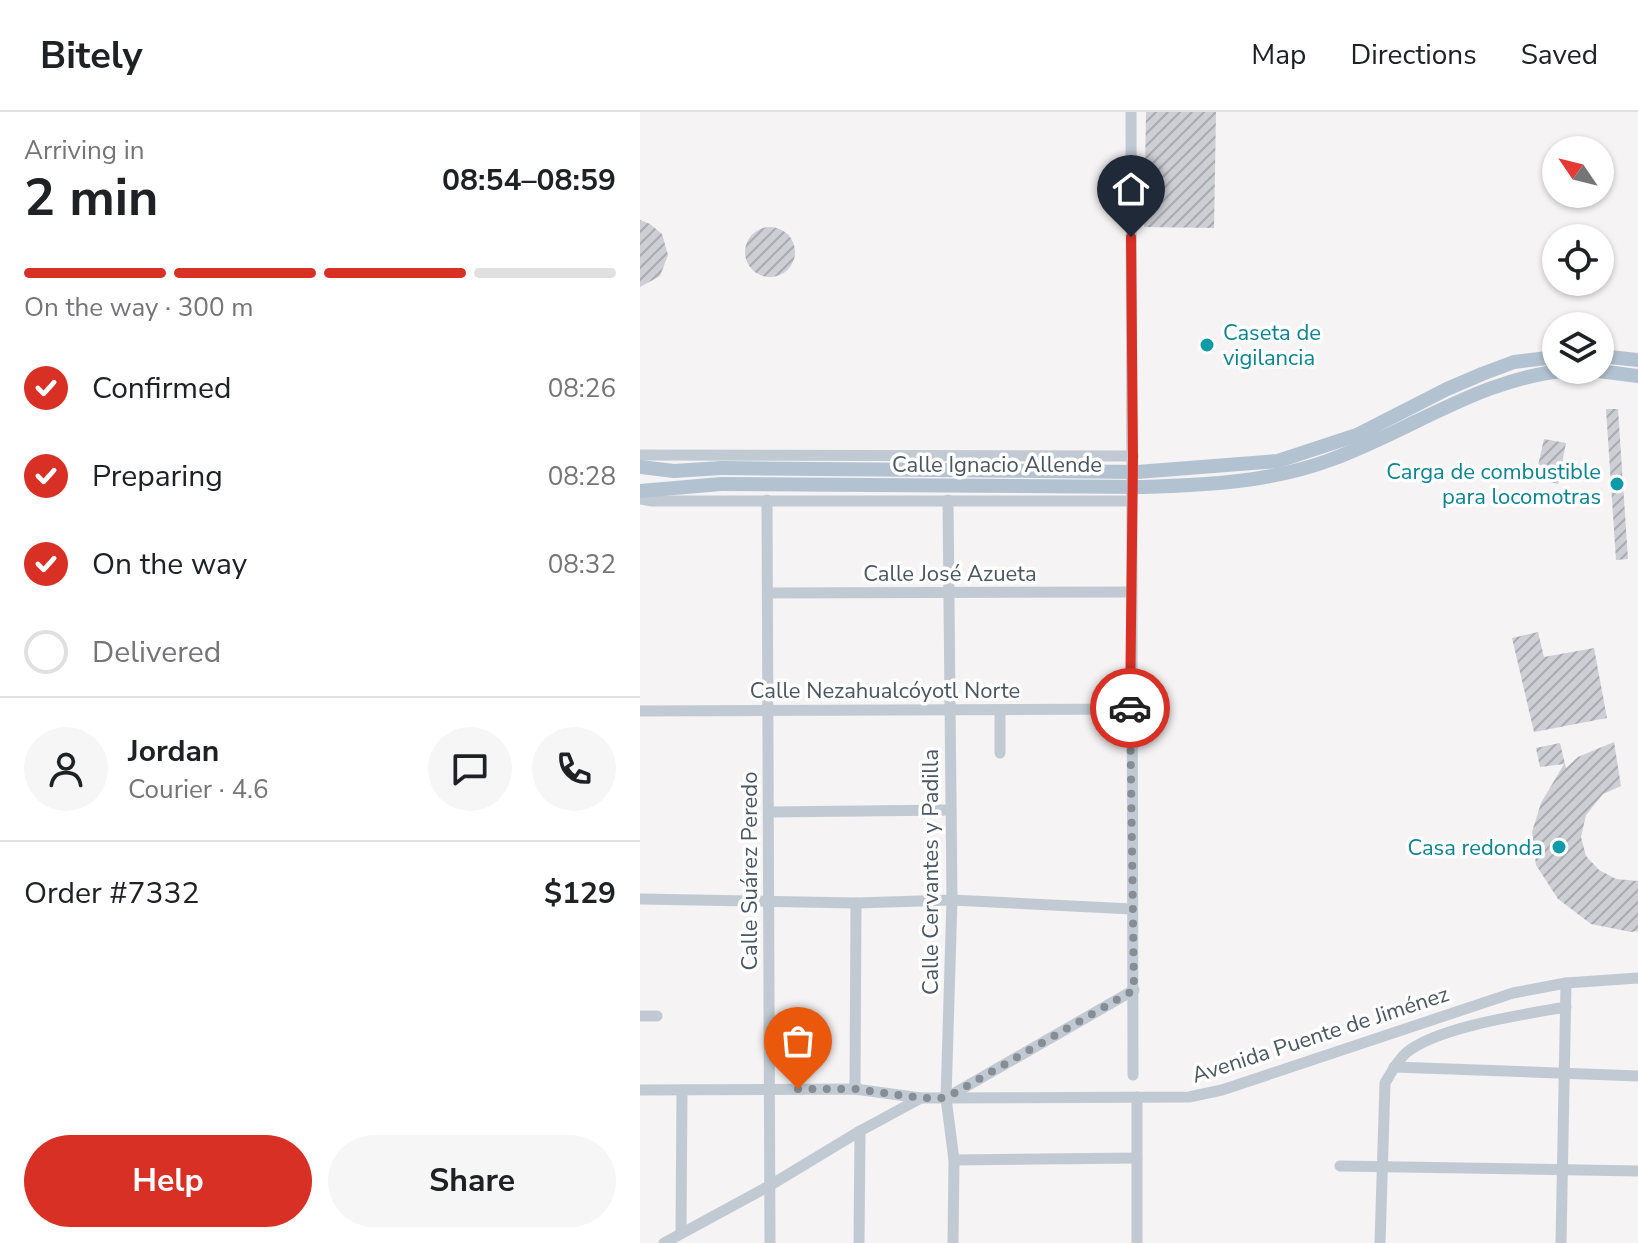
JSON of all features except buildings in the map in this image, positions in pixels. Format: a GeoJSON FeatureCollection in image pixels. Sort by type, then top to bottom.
{"type":"FeatureCollection","features":[{"type":"Feature","properties":{"kind":"main road"},"geometry":{"type":"LineString","coordinates":[[1614,357],[1638,360]]}},
{"type":"Feature","properties":{"kind":"main road","name":"Calle Ignacio Allende"},"geometry":{"type":"LineString","coordinates":[[640,467],[674,471],[721,468],[1137,472],[1278,461],[1357,435],[1482,374],[1514,362],[1542,359]]}},
{"type":"Feature","properties":{"kind":"main road"},"geometry":{"type":"LineString","coordinates":[[1614,373],[1638,376]]}},
{"type":"Feature","properties":{"kind":"main road","name":"Calle Ignacio Allende"},"geometry":{"type":"LineString","coordinates":[[640,491],[721,484],[1143,487],[1195,485],[1281,475],[1329,460],[1514,379],[1542,375]]}},
{"type":"Feature","properties":{"kind":"street"},"geometry":{"type":"LineString","coordinates":[[1131,112],[1133,1075]]}},
{"type":"Feature","properties":{"kind":"street","name":"Calle Ignacio Allende"},"geometry":{"type":"LineString","coordinates":[[640,455],[1133,456]]}},
{"type":"Feature","properties":{"kind":"street","name":"Calle Ignacio Allende"},"geometry":{"type":"LineString","coordinates":[[640,499],[1131,501]]}},
{"type":"Feature","properties":{"kind":"street","name":"Calle Suárez Peredo"},"geometry":{"type":"LineString","coordinates":[[767,500],[770,1243]]}},
{"type":"Feature","properties":{"kind":"street","name":"Calle Cervantes y Padilla"},"geometry":{"type":"LineString","coordinates":[[948,500],[952,900],[946,1098],[954,1160],[953,1243]]}},
{"type":"Feature","properties":{"kind":"street","name":"Calle José Azueta"},"geometry":{"type":"LineString","coordinates":[[768,593],[1131,592]]}},
{"type":"Feature","properties":{"kind":"street","name":"Calle Nezahualcóyotl Norte"},"geometry":{"type":"LineString","coordinates":[[640,711],[1130,709]]}},
{"type":"Feature","properties":{"kind":"street"},"geometry":{"type":"LineString","coordinates":[[1000,710],[1000,753]]}},
{"type":"Feature","properties":{"kind":"street"},"geometry":{"type":"LineString","coordinates":[[769,812],[951,810]]}},
{"type":"Feature","properties":{"kind":"street"},"geometry":{"type":"LineString","coordinates":[[640,899],[856,903],[952,900],[1132,909]]}},
{"type":"Feature","properties":{"kind":"street"},"geometry":{"type":"LineString","coordinates":[[855,1089],[856,903]]}},
{"type":"Feature","properties":{"kind":"street","name":"Avenida Puente de Jiménez"},"geometry":{"type":"LineString","coordinates":[[640,1090],[855,1089],[921,1098],[1189,1097],[1222,1090],[1513,993],[1566,983],[1638,978]]}},
{"type":"Feature","properties":{"kind":"street"},"geometry":{"type":"LineString","coordinates":[[1561,1243],[1566,983]]}},
{"type":"Feature","properties":{"kind":"street"},"geometry":{"type":"LineString","coordinates":[[946,1098],[1134,990]]}},
{"type":"Feature","properties":{"kind":"street"},"geometry":{"type":"LineString","coordinates":[[1380,1243],[1385,1083],[1394,1067],[1406,1052],[1456,1031],[1566,1007]]}},
{"type":"Feature","properties":{"kind":"street"},"geometry":{"type":"LineString","coordinates":[[640,1016],[657,1016]]}},
{"type":"Feature","properties":{"kind":"street"},"geometry":{"type":"LineString","coordinates":[[1394,1067],[1638,1076]]}},
{"type":"Feature","properties":{"kind":"street"},"geometry":{"type":"LineString","coordinates":[[681,1232],[682,1090]]}},
{"type":"Feature","properties":{"kind":"street"},"geometry":{"type":"LineString","coordinates":[[1137,1097],[1137,1243]]}},
{"type":"Feature","properties":{"kind":"street"},"geometry":{"type":"LineString","coordinates":[[664,1243],[921,1098]]}},
{"type":"Feature","properties":{"kind":"street"},"geometry":{"type":"LineString","coordinates":[[859,1243],[860,1131]]}},
{"type":"Feature","properties":{"kind":"street"},"geometry":{"type":"LineString","coordinates":[[954,1160],[1137,1158]]}},
{"type":"Feature","properties":{"kind":"street"},"geometry":{"type":"LineString","coordinates":[[1340,1166],[1638,1171]]}},
{"type":"Feature","properties":{"kind":"way so far"},"geometry":{"type":"LineString","coordinates":[[798,1089],[855,1089],[921,1098],[946,1098],[1134,990],[1130,708]]}},
{"type":"Feature","properties":{"kind":"place","name":"Caseta de vigilancia"},"geometry":{"type":"Point","coordinates":[1207,345]}},
{"type":"Feature","properties":{"kind":"place","name":"Carga de combustible para locomotras"},"geometry":{"type":"Point","coordinates":[1617,484]}},
{"type":"Feature","properties":{"kind":"place","name":"Casa redonda"},"geometry":{"type":"Point","coordinates":[1559,847]}},
{"type":"Feature","properties":{"kind":"route"},"geometry":{"type":"LineString","coordinates":[[1130,708],[1133,458],[1131,237]]}}]}
